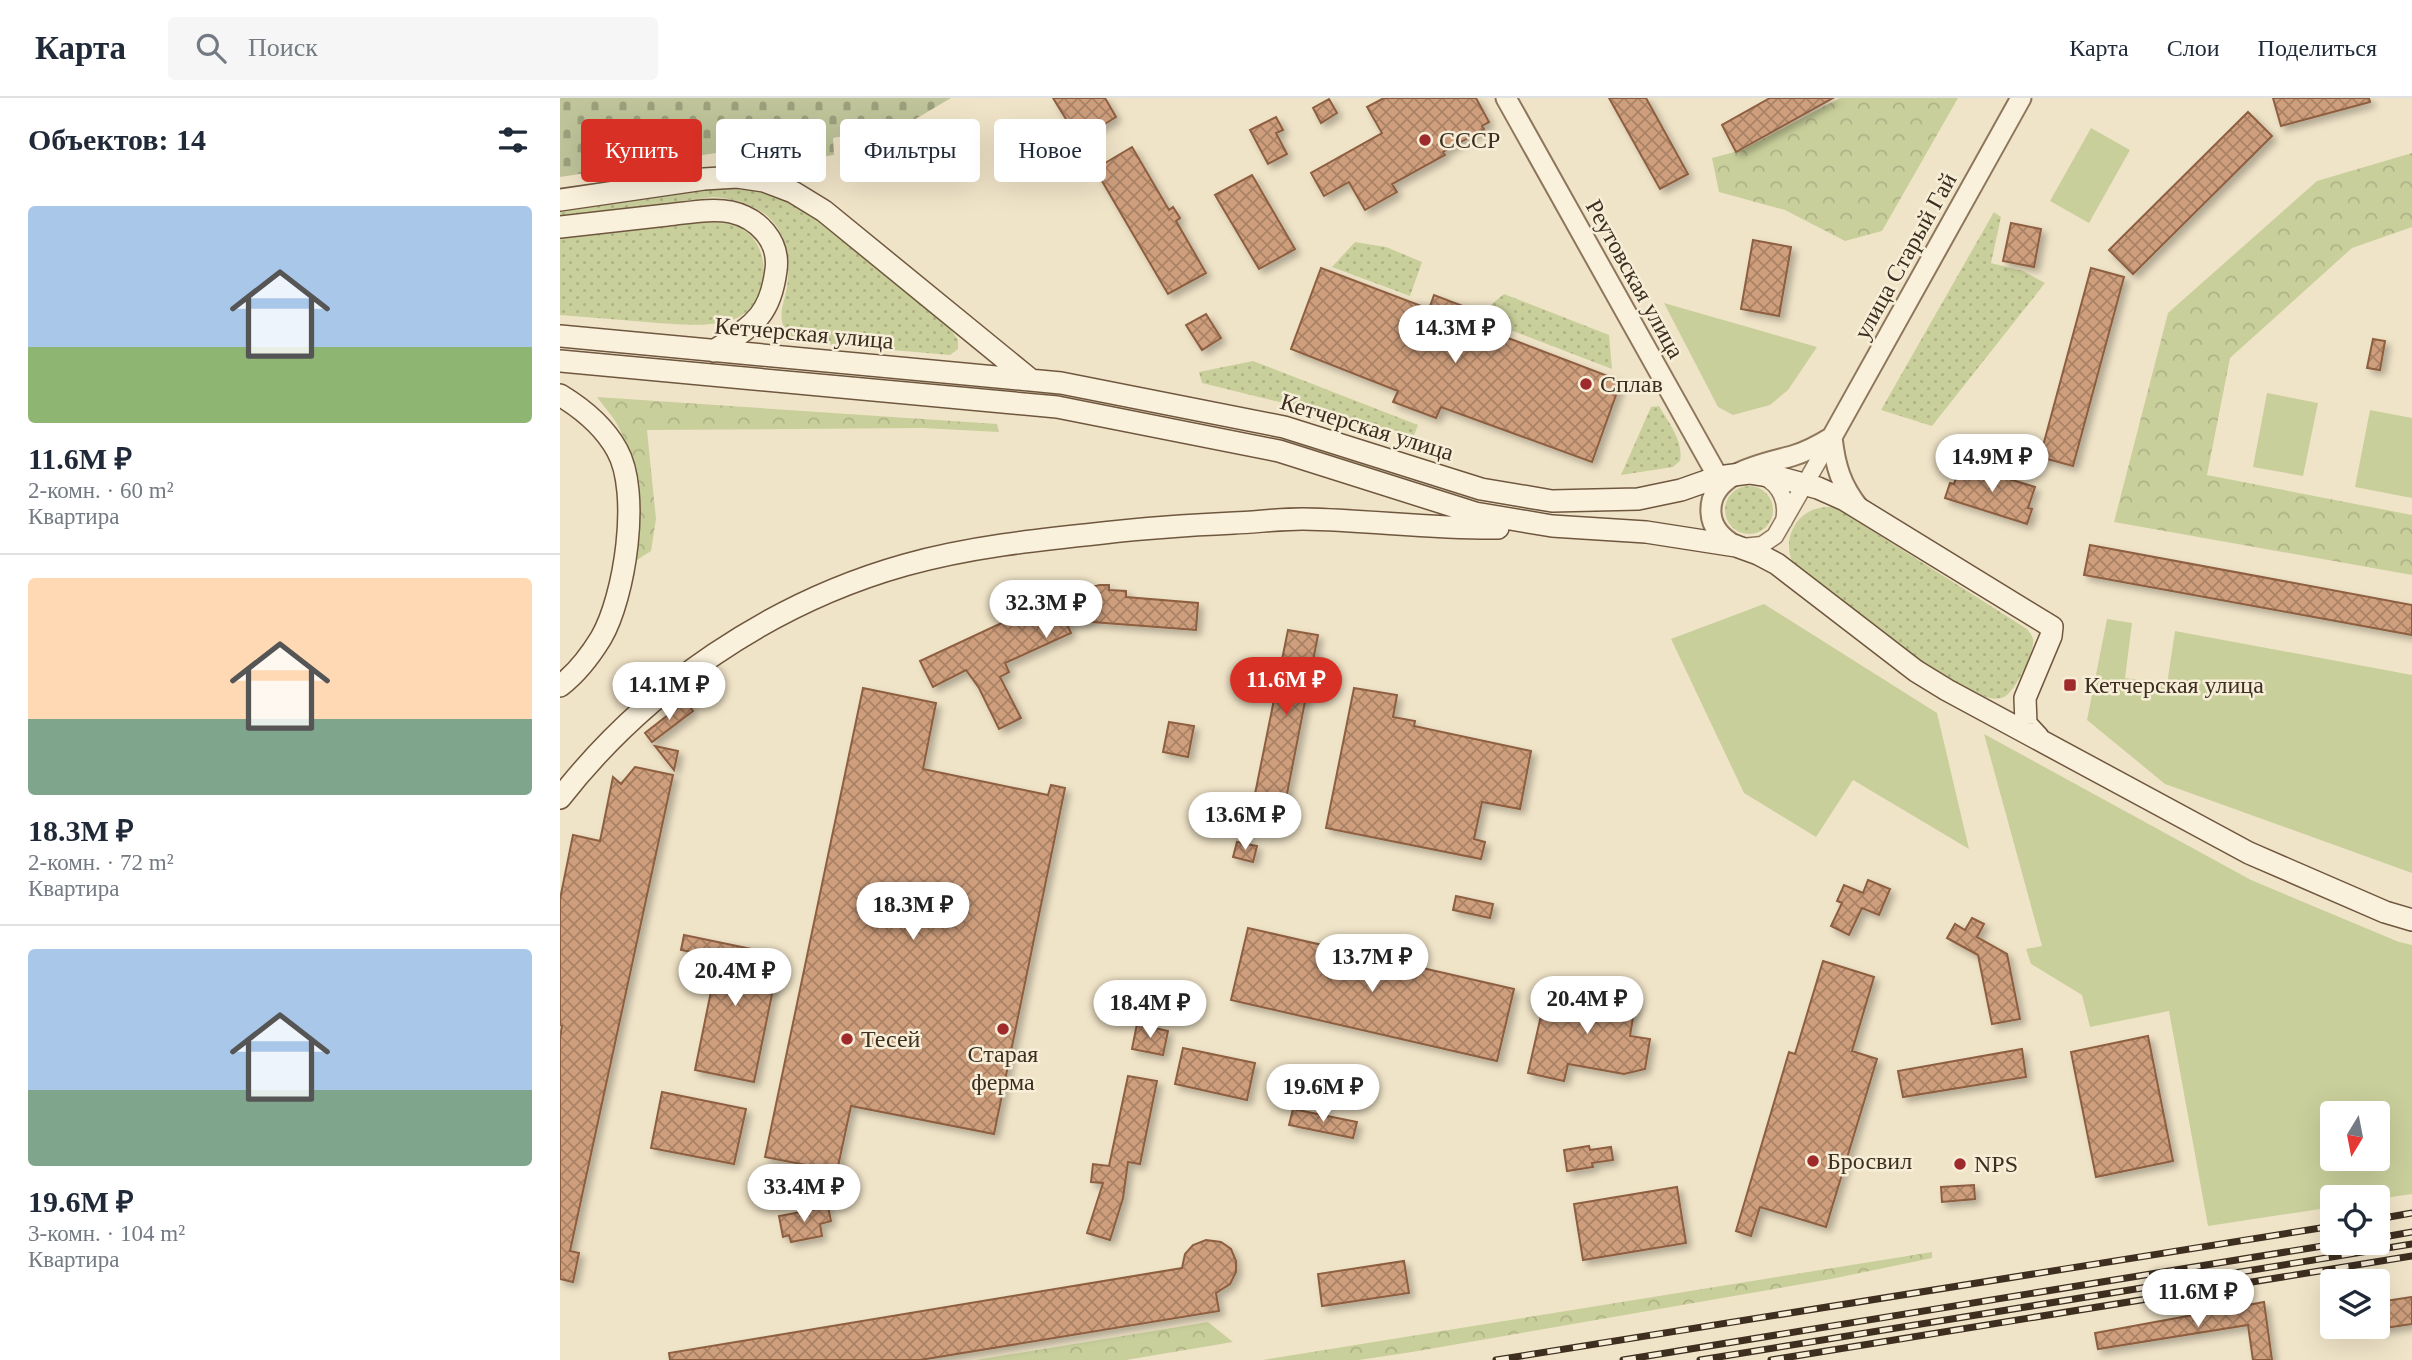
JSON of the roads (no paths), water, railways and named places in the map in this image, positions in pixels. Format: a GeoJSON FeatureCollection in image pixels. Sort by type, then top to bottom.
{"type":"FeatureCollection","features":[{"type":"Feature","properties":{"kind":"main road"},"geometry":{"type":"LineString","coordinates":[[560,200],[704,178],[737,177],[764,181],[793,192],[824,211],[1031,380]]}},
{"type":"Feature","properties":{"kind":"main road"},"geometry":{"type":"LineString","coordinates":[[560,227],[703,211],[729,212],[750,218],[765,231],[774,247],[777,263],[775,283],[769,302],[759,318],[714,351]]}},
{"type":"Feature","properties":{"kind":"main road","name":"Кетчерская улица"},"geometry":{"type":"LineString","coordinates":[[560,336],[1061,383],[1284,426],[1481,489],[1552,501],[1638,499],[1734,477],[1806,484],[1830,492],[1859,508],[2052,627],[2024,707],[2026,724],[2038,737],[2057,750]]}},
{"type":"Feature","properties":{"kind":"main road","name":"Кетчерская улица"},"geometry":{"type":"LineString","coordinates":[[560,362],[1057,407],[1279,451],[1475,513],[1552,526],[1646,532],[1737,546],[1777,564],[1916,671],[1977,706],[2249,853],[2385,912],[2412,920]]}},
{"type":"Feature","properties":{"kind":"main road"},"geometry":{"type":"LineString","coordinates":[[560,395],[599,424],[619,452],[627,478],[629,512],[627,548],[618,595],[603,635],[585,663],[560,687]]}},
{"type":"Feature","properties":{"kind":"main road"},"geometry":{"type":"LineString","coordinates":[[560,798],[615,734],[683,676],[758,628],[811,600],[857,580],[905,565],[959,552],[1030,541],[1146,528],[1301,519],[1492,528],[1552,526]]}},
{"type":"Feature","properties":{"kind":"main road","name":"Кетчерская улица"},"geometry":{"type":"LineString","coordinates":[[1977,706],[1994,710],[2009,709],[2021,701],[2029,689]]}},
{"type":"Feature","properties":{"kind":"street","name":"Реутовская улица"},"geometry":{"type":"LineString","coordinates":[[1506,98],[1734,477]]}},
{"type":"Feature","properties":{"kind":"street","name":"улица Старый Гай"},"geometry":{"type":"LineString","coordinates":[[1780,530],[2021,98]]}},
{"type":"Feature","properties":{"kind":"street"},"geometry":{"type":"LineString","coordinates":[[1734,477],[1777,486],[1784,500],[1785,516],[1780,530],[1762,545],[1747,548],[1737,546],[1719,534],[1711,516],[1715,494],[1734,477],[1757,466],[1805,451],[1832,437],[1842,483],[1859,508]]}},
{"type":"Feature","properties":{"kind":"railway"},"geometry":{"type":"LineString","coordinates":[[2390,1217],[2412,1213]]}},
{"type":"Feature","properties":{"kind":"railway"},"geometry":{"type":"LineString","coordinates":[[1496,1360],[2320,1228]]}},
{"type":"Feature","properties":{"kind":"railway"},"geometry":{"type":"LineString","coordinates":[[2390,1236],[2412,1232]]}},
{"type":"Feature","properties":{"kind":"railway"},"geometry":{"type":"LineString","coordinates":[[1700,1360],[2412,1244]]}},
{"type":"Feature","properties":{"kind":"railway"},"geometry":{"type":"LineString","coordinates":[[1623,1360],[2320,1246]]}},
{"type":"Feature","properties":{"kind":"railway"},"geometry":{"type":"LineString","coordinates":[[1771,1360],[2412,1256]]}},
{"type":"Feature","properties":{"kind":"place","name":"СССР"},"geometry":{"type":"Point","coordinates":[1425,140]}},
{"type":"Feature","properties":{"kind":"place","name":"Сплав"},"geometry":{"type":"Point","coordinates":[1586,384]}},
{"type":"Feature","properties":{"kind":"place","name":"Кетчерская улица"},"geometry":{"type":"Point","coordinates":[2070,685]}},
{"type":"Feature","properties":{"kind":"place","name":"Старая ферма"},"geometry":{"type":"Point","coordinates":[1003,1029]}},
{"type":"Feature","properties":{"kind":"place","name":"Тесей"},"geometry":{"type":"Point","coordinates":[847,1039]}},
{"type":"Feature","properties":{"kind":"place","name":"Бросвил"},"geometry":{"type":"Point","coordinates":[1813,1161]}},
{"type":"Feature","properties":{"kind":"place","name":"NPS"},"geometry":{"type":"Point","coordinates":[1960,1164]}}]}
